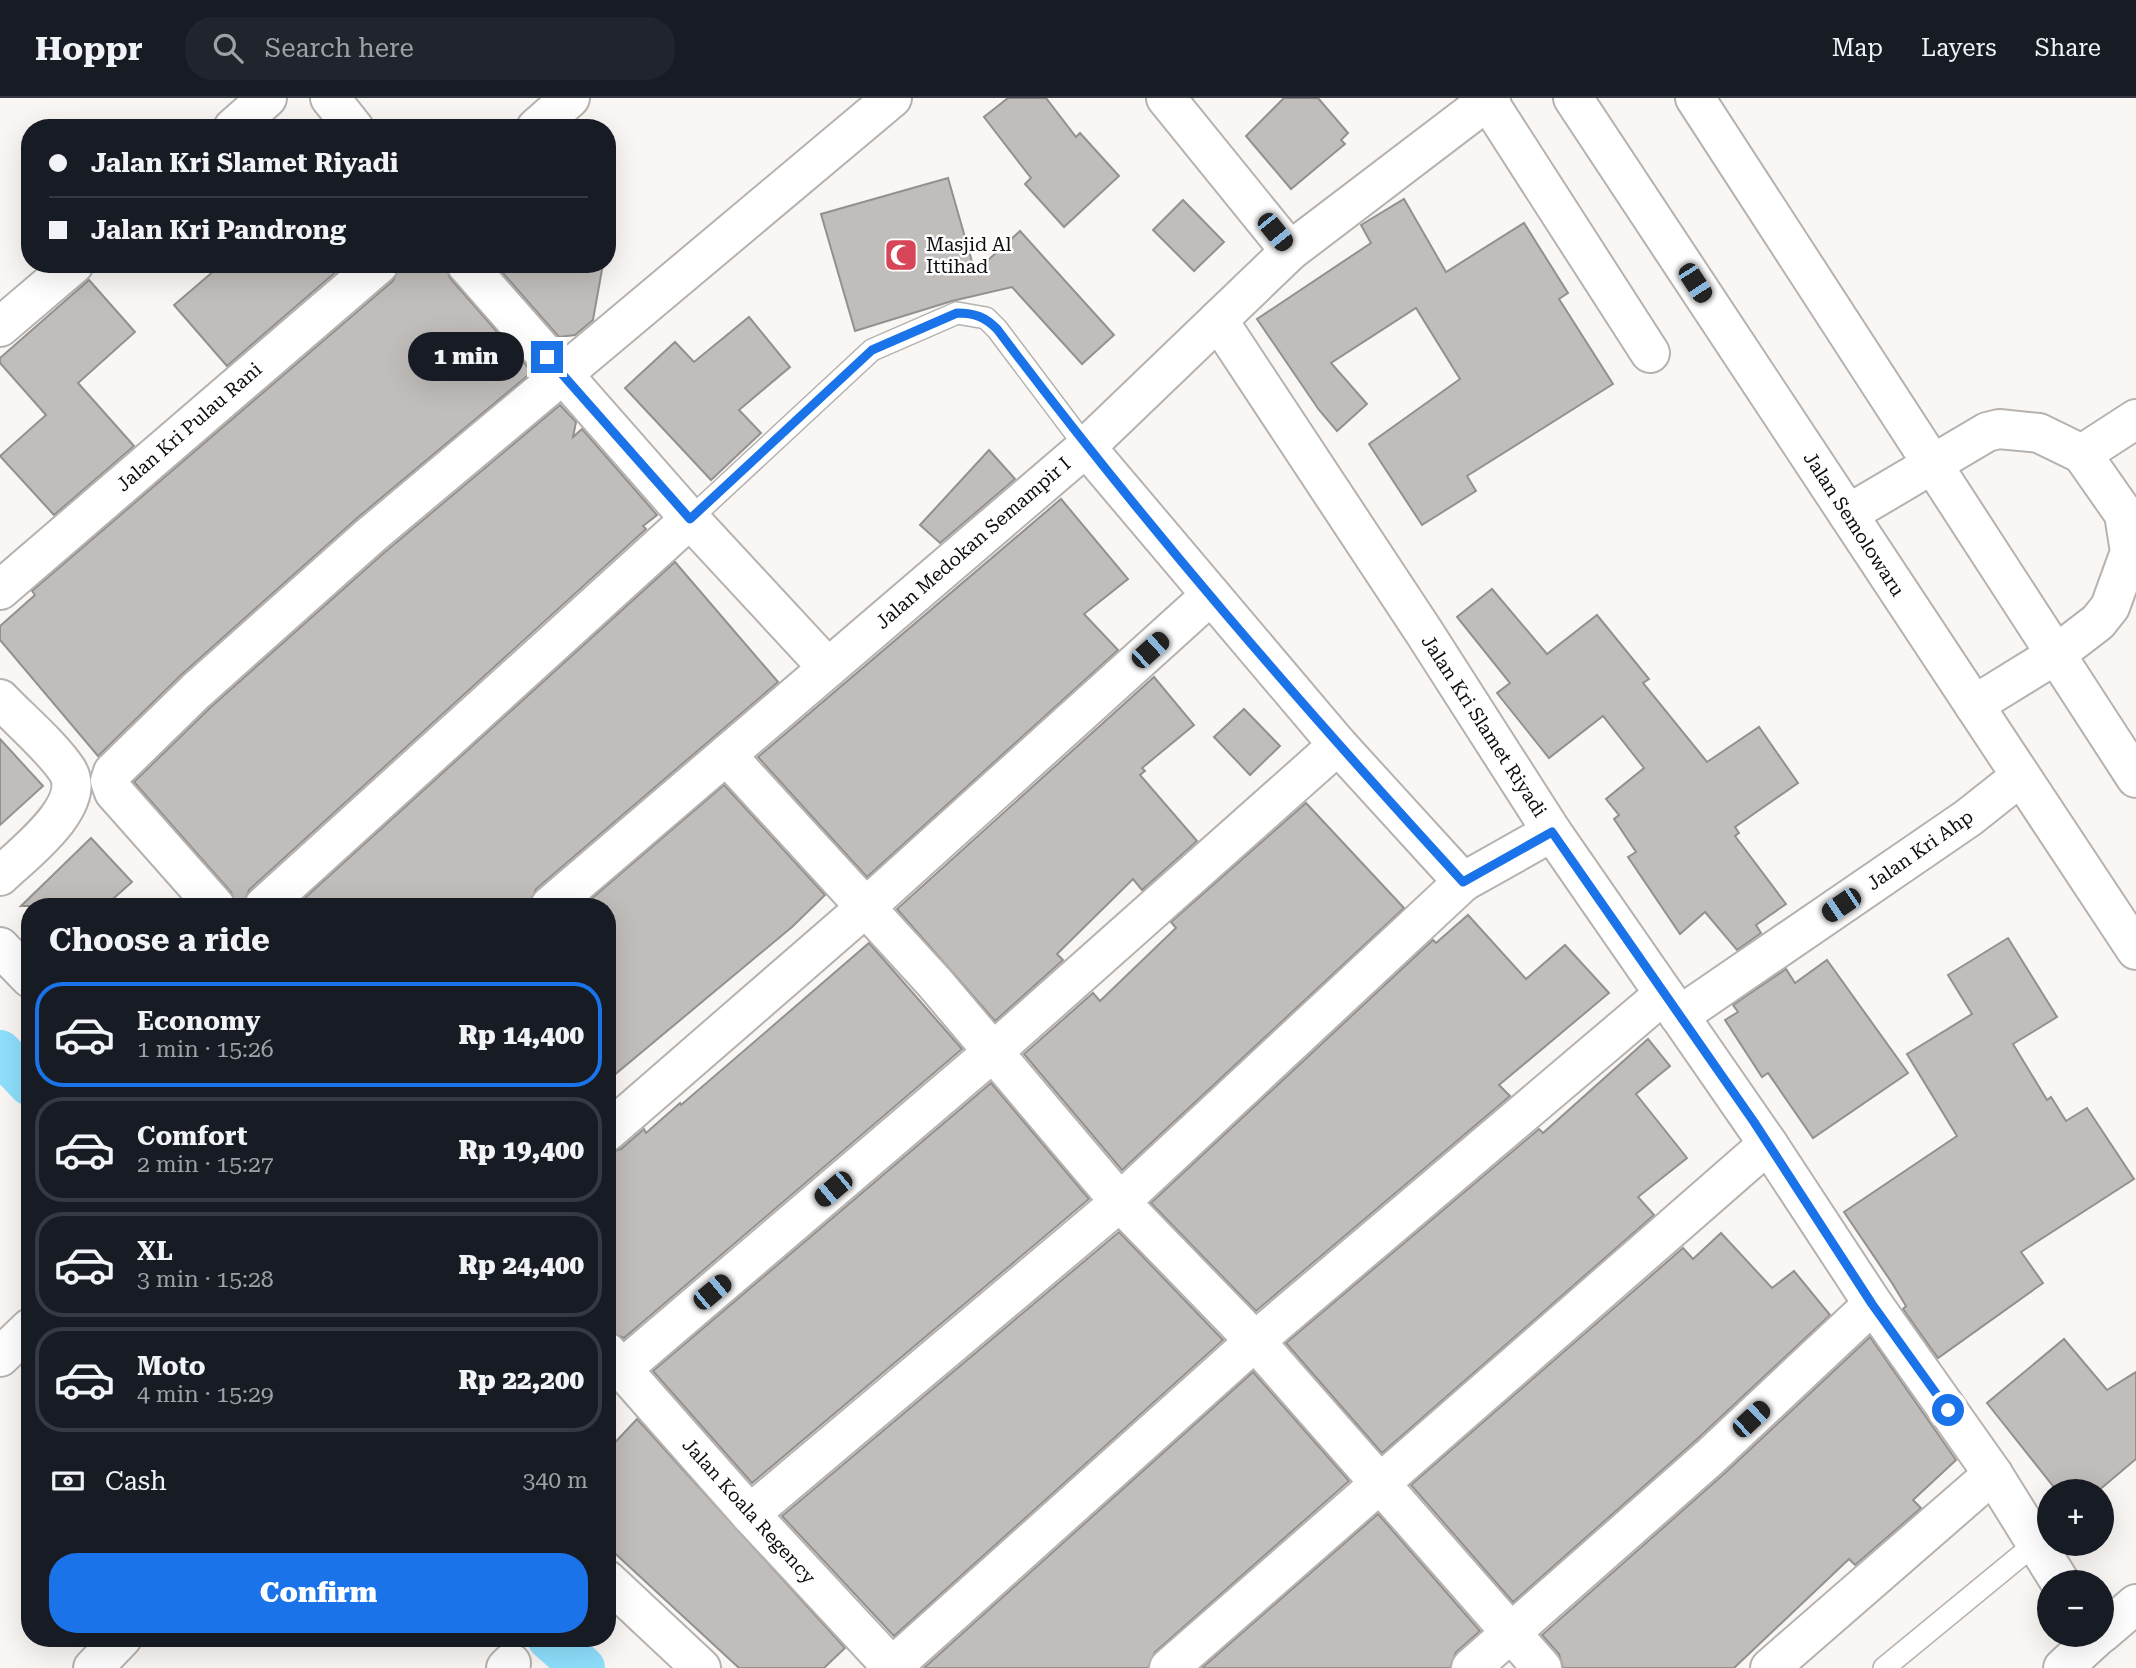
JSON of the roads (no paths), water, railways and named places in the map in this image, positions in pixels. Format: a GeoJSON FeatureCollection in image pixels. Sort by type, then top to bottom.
{"type":"FeatureCollection","features":[{"type":"Feature","properties":{"kind":"street"},"geometry":{"type":"LineString","coordinates":[[243,119],[267,98]]}},
{"type":"Feature","properties":{"kind":"street"},"geometry":{"type":"LineString","coordinates":[[330,98],[347,119]]}},
{"type":"Feature","properties":{"kind":"street"},"geometry":{"type":"LineString","coordinates":[[546,119],[570,98]]}},
{"type":"Feature","properties":{"kind":"street"},"geometry":{"type":"LineString","coordinates":[[208,898],[114,792],[110,781],[113,772],[196,691],[371,536],[564,376],[761,205],[892,98]]}},
{"type":"Feature","properties":{"kind":"street"},"geometry":{"type":"LineString","coordinates":[[1166,98],[1290,251]]}},
{"type":"Feature","properties":{"kind":"street","name":"Jalan Semolowaru"},"geometry":{"type":"LineString","coordinates":[[1573,98],[1860,507],[1982,700],[2021,776],[2136,950]]}},
{"type":"Feature","properties":{"kind":"street"},"geometry":{"type":"LineString","coordinates":[[1695,98],[1926,468],[2050,658],[2136,778]]}},
{"type":"Feature","properties":{"kind":"street"},"geometry":{"type":"LineString","coordinates":[[1489,99],[1650,353]]}},
{"type":"Feature","properties":{"kind":"street","name":"Jalan Medokan Semampir I"},"geometry":{"type":"LineString","coordinates":[[559,898],[1086,447],[1290,251],[1489,99]]}},
{"type":"Feature","properties":{"kind":"street"},"geometry":{"type":"LineString","coordinates":[[0,327],[63,273]]}},
{"type":"Feature","properties":{"kind":"street","name":"Jalan Kri Pulau Rani"},"geometry":{"type":"LineString","coordinates":[[0,590],[369,273]]}},
{"type":"Feature","properties":{"kind":"street"},"geometry":{"type":"LineString","coordinates":[[474,273],[690,519],[828,668]]}},
{"type":"Feature","properties":{"kind":"street","name":"Jalan Kri Slamet Riyadi"},"geometry":{"type":"LineString","coordinates":[[1217,320],[1424,632],[1552,832],[1768,1144],[1872,1304],[1993,1474],[2053,1570]]}},
{"type":"Feature","properties":{"kind":"street"},"geometry":{"type":"LineString","coordinates":[[2082,454],[2136,419]]}},
{"type":"Feature","properties":{"kind":"street"},"geometry":{"type":"LineString","coordinates":[[1860,507],[1999,429],[2051,436],[2082,454],[2130,510],[2130,552],[2110,607],[2098,622],[2050,658],[1982,700]]}},
{"type":"Feature","properties":{"kind":"street"},"geometry":{"type":"LineString","coordinates":[[1086,447],[1338,745],[1463,882]]}},
{"type":"Feature","properties":{"kind":"street"},"geometry":{"type":"LineString","coordinates":[[273,898],[690,519]]}},
{"type":"Feature","properties":{"kind":"street"},"geometry":{"type":"LineString","coordinates":[[616,1124],[866,907],[1211,595]]}},
{"type":"Feature","properties":{"kind":"street"},"geometry":{"type":"LineString","coordinates":[[0,699],[68,771],[72,793],[64,813],[0,876]]}},
{"type":"Feature","properties":{"kind":"street"},"geometry":{"type":"LineString","coordinates":[[616,1359],[994,1051],[1338,745]]}},
{"type":"Feature","properties":{"kind":"street"},"geometry":{"type":"LineString","coordinates":[[727,756],[994,1051],[1120,1202],[1255,1341],[1542,1668]]}},
{"type":"Feature","properties":{"kind":"street","name":"Jalan Kri Ahp"},"geometry":{"type":"LineString","coordinates":[[892,1667],[1255,1341],[1672,1005],[1968,818],[2021,776]]}},
{"type":"Feature","properties":{"kind":"street"},"geometry":{"type":"LineString","coordinates":[[750,1514],[1120,1202],[1463,882],[1552,832]]}},
{"type":"Feature","properties":{"kind":"street"},"geometry":{"type":"LineString","coordinates":[[0,947],[21,969]]}},
{"type":"Feature","properties":{"kind":"street"},"geometry":{"type":"LineString","coordinates":[[1169,1668],[1768,1144]]}},
{"type":"Feature","properties":{"kind":"street"},"geometry":{"type":"LineString","coordinates":[[1471,1668],[1710,1457],[1872,1304]]}},
{"type":"Feature","properties":{"kind":"street"},"geometry":{"type":"LineString","coordinates":[[0,1357],[21,1337]]}},
{"type":"Feature","properties":{"kind":"street","name":"Jalan Koala Regency"},"geometry":{"type":"LineString","coordinates":[[616,1361],[750,1514],[892,1667]]}},
{"type":"Feature","properties":{"kind":"street"},"geometry":{"type":"LineString","coordinates":[[1770,1668],[1993,1474]]}},
{"type":"Feature","properties":{"kind":"street"},"geometry":{"type":"LineString","coordinates":[[616,1588],[701,1668]]}},
{"type":"Feature","properties":{"kind":"street"},"geometry":{"type":"LineString","coordinates":[[2114,1622],[2136,1604]]}},
{"type":"Feature","properties":{"kind":"street"},"geometry":{"type":"LineString","coordinates":[[93,1668],[113,1647]]}},
{"type":"Feature","properties":{"kind":"street"},"geometry":{"type":"LineString","coordinates":[[2063,1668],[2085,1647]]}},
{"type":"Feature","properties":{"kind":"lane"},"geometry":{"type":"LineString","coordinates":[[690,519],[872,350],[957,313],[970,313],[986,318],[997,329],[1086,447]]}},
{"type":"Feature","properties":{"kind":"lane"},"geometry":{"type":"LineString","coordinates":[[1884,1668],[2036,1543]]}},
{"type":"Feature","properties":{"kind":"waterway"},"geometry":{"type":"LineString","coordinates":[[0,1052],[21,1074]]}},
{"type":"Feature","properties":{"kind":"waterway"},"geometry":{"type":"LineString","coordinates":[[559,1647],[583,1668]]}},
{"type":"Feature","properties":{"kind":"place","name":"Masjid Al Ittihad"},"geometry":{"type":"Point","coordinates":[901,255]}}]}
